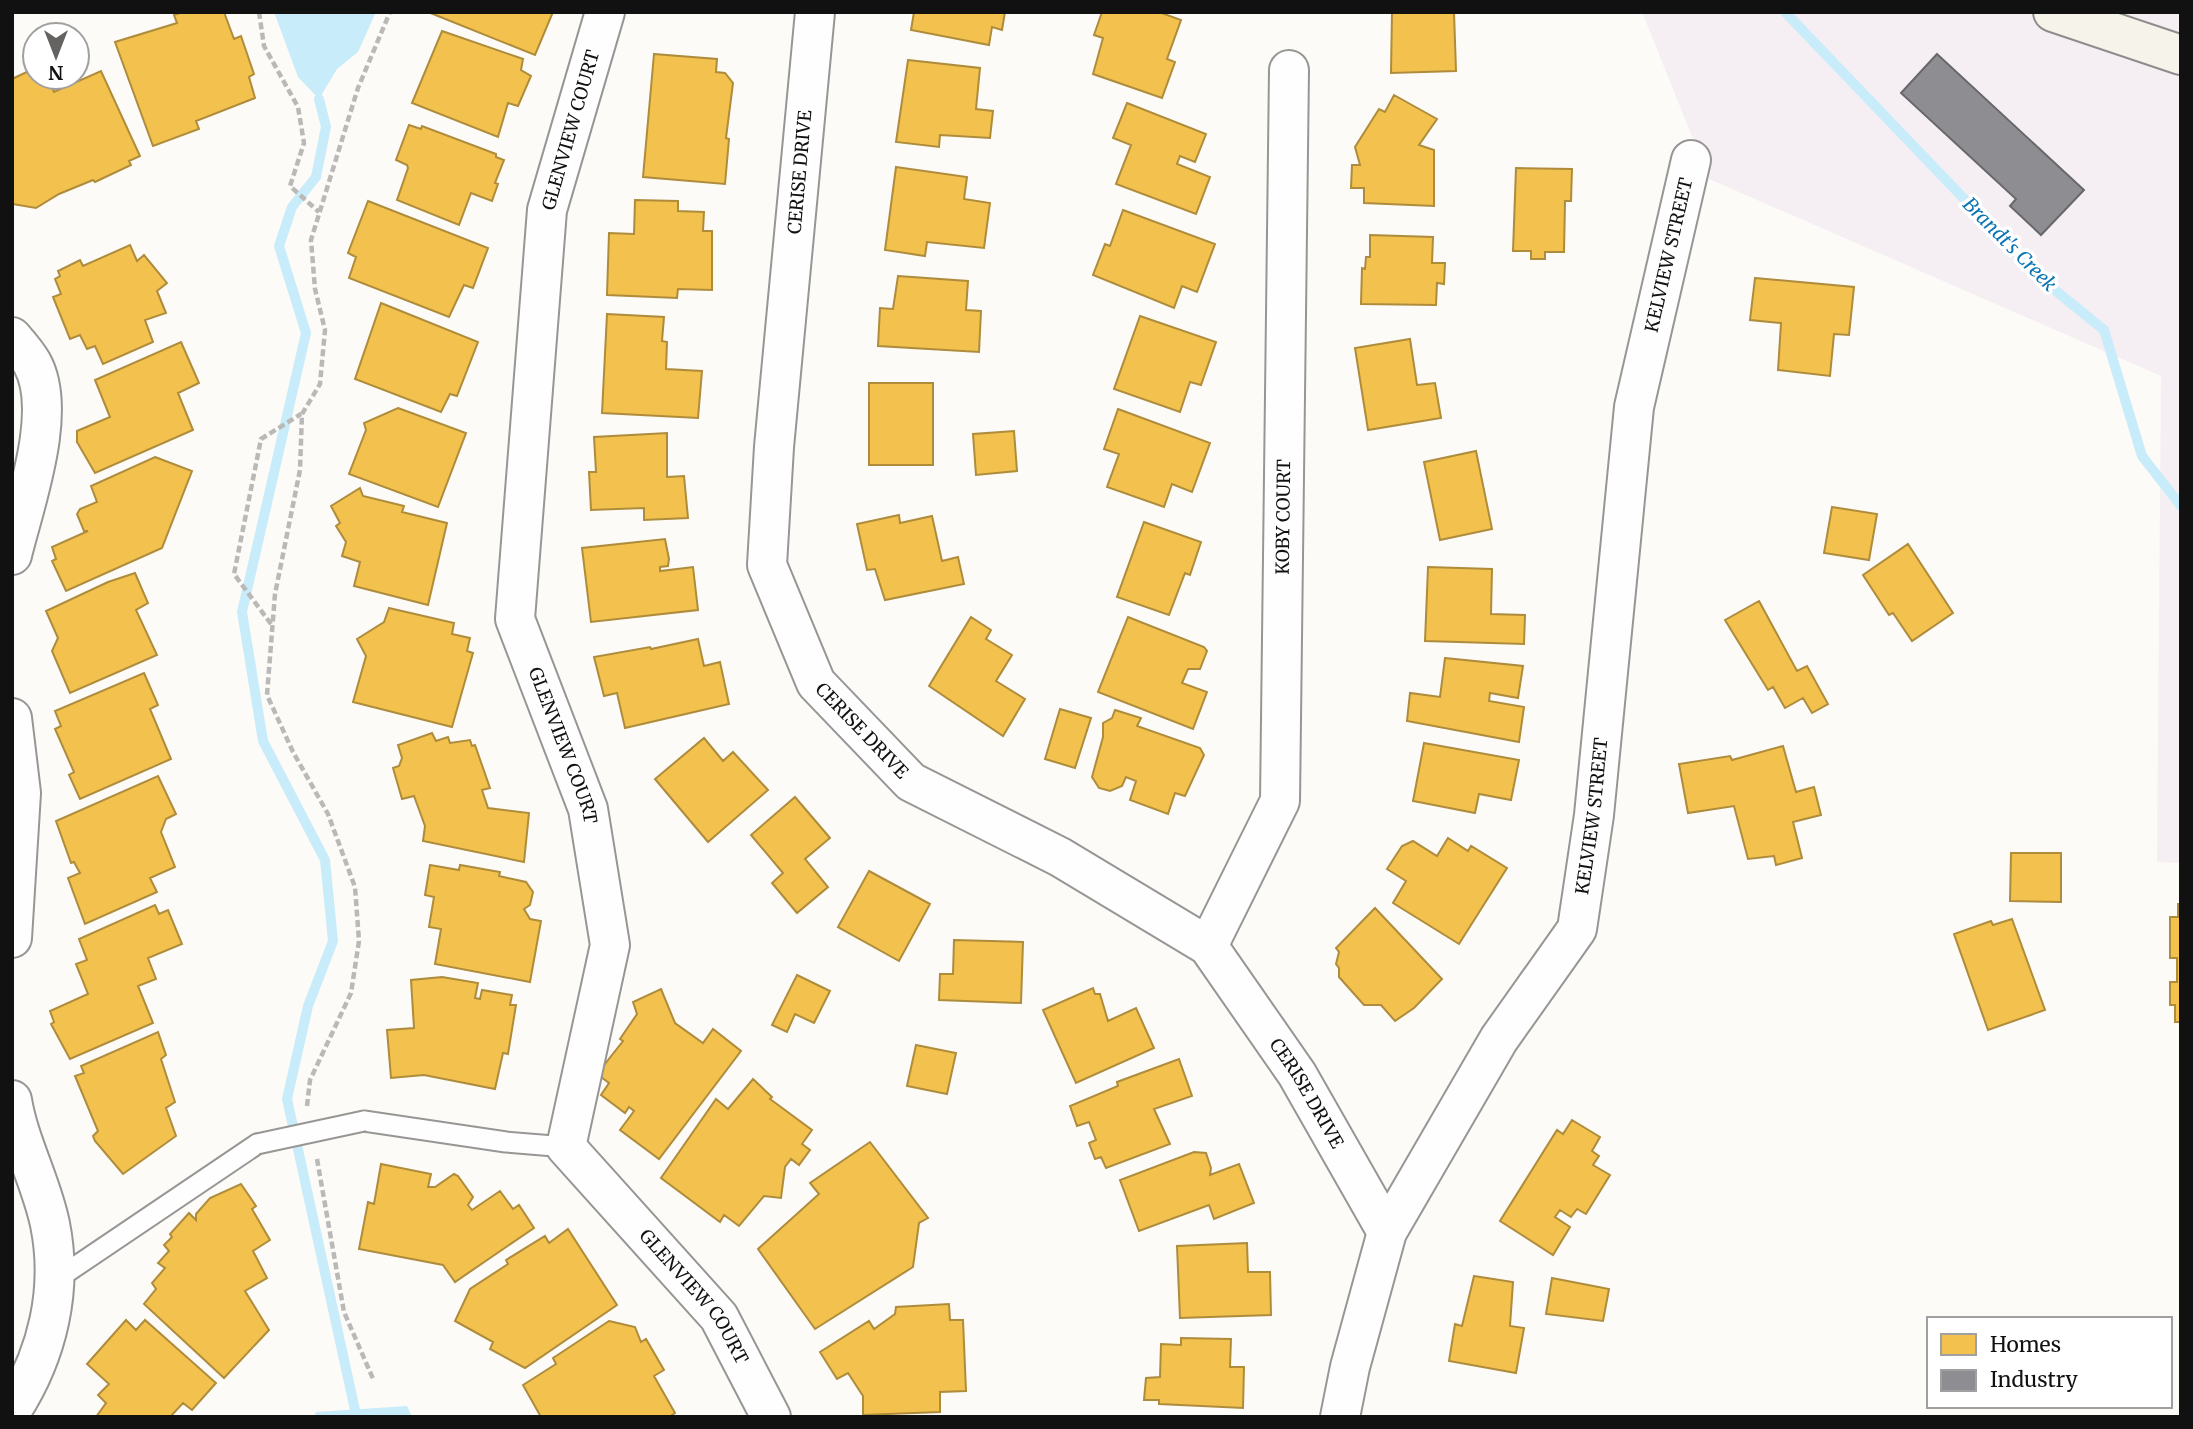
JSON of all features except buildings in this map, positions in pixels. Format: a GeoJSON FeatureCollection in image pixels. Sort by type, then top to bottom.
{"type":"FeatureCollection","features":[{"type":"Feature","properties":{"kind":"main road"},"geometry":{"type":"LineString","coordinates":[[2053,12],[2181,55]]}},
{"type":"Feature","properties":{"kind":"street","name":"GLENVIEW COURT"},"geometry":{"type":"LineString","coordinates":[[605,12],[547,210],[515,619],[588,809],[611,945],[566,1147],[719,1317],[771,1417]]}},
{"type":"Feature","properties":{"kind":"street","name":"CERISE DRIVE"},"geometry":{"type":"LineString","coordinates":[[815,12],[774,447],[767,565],[816,683],[911,782],[1060,858],[1208,946],[1297,1074],[1387,1232]]}},
{"type":"Feature","properties":{"kind":"street","name":"KOBY COURT"},"geometry":{"type":"LineString","coordinates":[[1208,946],[1280,801],[1289,70]]}},
{"type":"Feature","properties":{"kind":"street","name":"KELVIEW STREET"},"geometry":{"type":"LineString","coordinates":[[1340,1417],[1350,1367],[1387,1232],[1499,1039],[1577,929],[1594,815],[1634,407],[1691,160]]}},
{"type":"Feature","properties":{"kind":"street"},"geometry":{"type":"LineString","coordinates":[[12,337],[33,365],[39,389],[42,427],[12,555]]}},
{"type":"Feature","properties":{"kind":"street"},"geometry":{"type":"LineString","coordinates":[[12,718],[21,793],[12,938]]}},
{"type":"Feature","properties":{"kind":"street"},"geometry":{"type":"LineString","coordinates":[[12,1100],[20,1137],[50,1223],[57,1279],[45,1345],[25,1390],[12,1410]]}},
{"type":"Feature","properties":{"kind":"lane"},"geometry":{"type":"LineString","coordinates":[[57,1279],[257,1144],[364,1121],[506,1142],[566,1147]]}},
{"type":"Feature","properties":{"kind":"path"},"geometry":{"type":"LineString","coordinates":[[259,12],[264,46],[298,107],[304,143],[290,186],[319,212]]}},
{"type":"Feature","properties":{"kind":"path"},"geometry":{"type":"LineString","coordinates":[[272,625],[234,574],[261,439],[302,414],[320,384],[325,330],[315,289],[311,240],[358,88],[390,12]]}},
{"type":"Feature","properties":{"kind":"path"},"geometry":{"type":"LineString","coordinates":[[302,414],[300,470],[275,594],[267,695],[333,826],[355,887],[359,941],[351,993],[310,1080],[306,1103],[309,1116]]}},
{"type":"Feature","properties":{"kind":"path"},"geometry":{"type":"LineString","coordinates":[[317,1156],[344,1312],[374,1381]]}},
{"type":"Feature","properties":{"kind":"shaded area"},"geometry":{"type":"Polygon","coordinates":[[[1642,12],[2181,12],[2181,863],[2157,862],[2161,376],[1709,179],[1642,12]]]}},
{"type":"Feature","properties":{"kind":"water"},"geometry":{"type":"Polygon","coordinates":[[[274,12],[376,12],[358,52],[337,69],[319,99],[298,77],[274,12]]]}},
{"type":"Feature","properties":{"kind":"water"},"geometry":{"type":"Polygon","coordinates":[[[407,1406],[412,1417],[314,1417],[316,1412],[407,1406]]]}},
{"type":"Feature","properties":{"kind":"waterway","name":"Brandt's Creek"},"geometry":{"type":"LineString","coordinates":[[1785,12],[2040,278],[2104,330],[2142,456],[2181,506]]}},
{"type":"Feature","properties":{"kind":"waterway"},"geometry":{"type":"LineString","coordinates":[[319,99],[326,127],[316,177],[292,207],[279,246],[306,333],[242,612],[263,741],[325,860],[333,941],[308,1006],[287,1099],[355,1410]]}}]}
